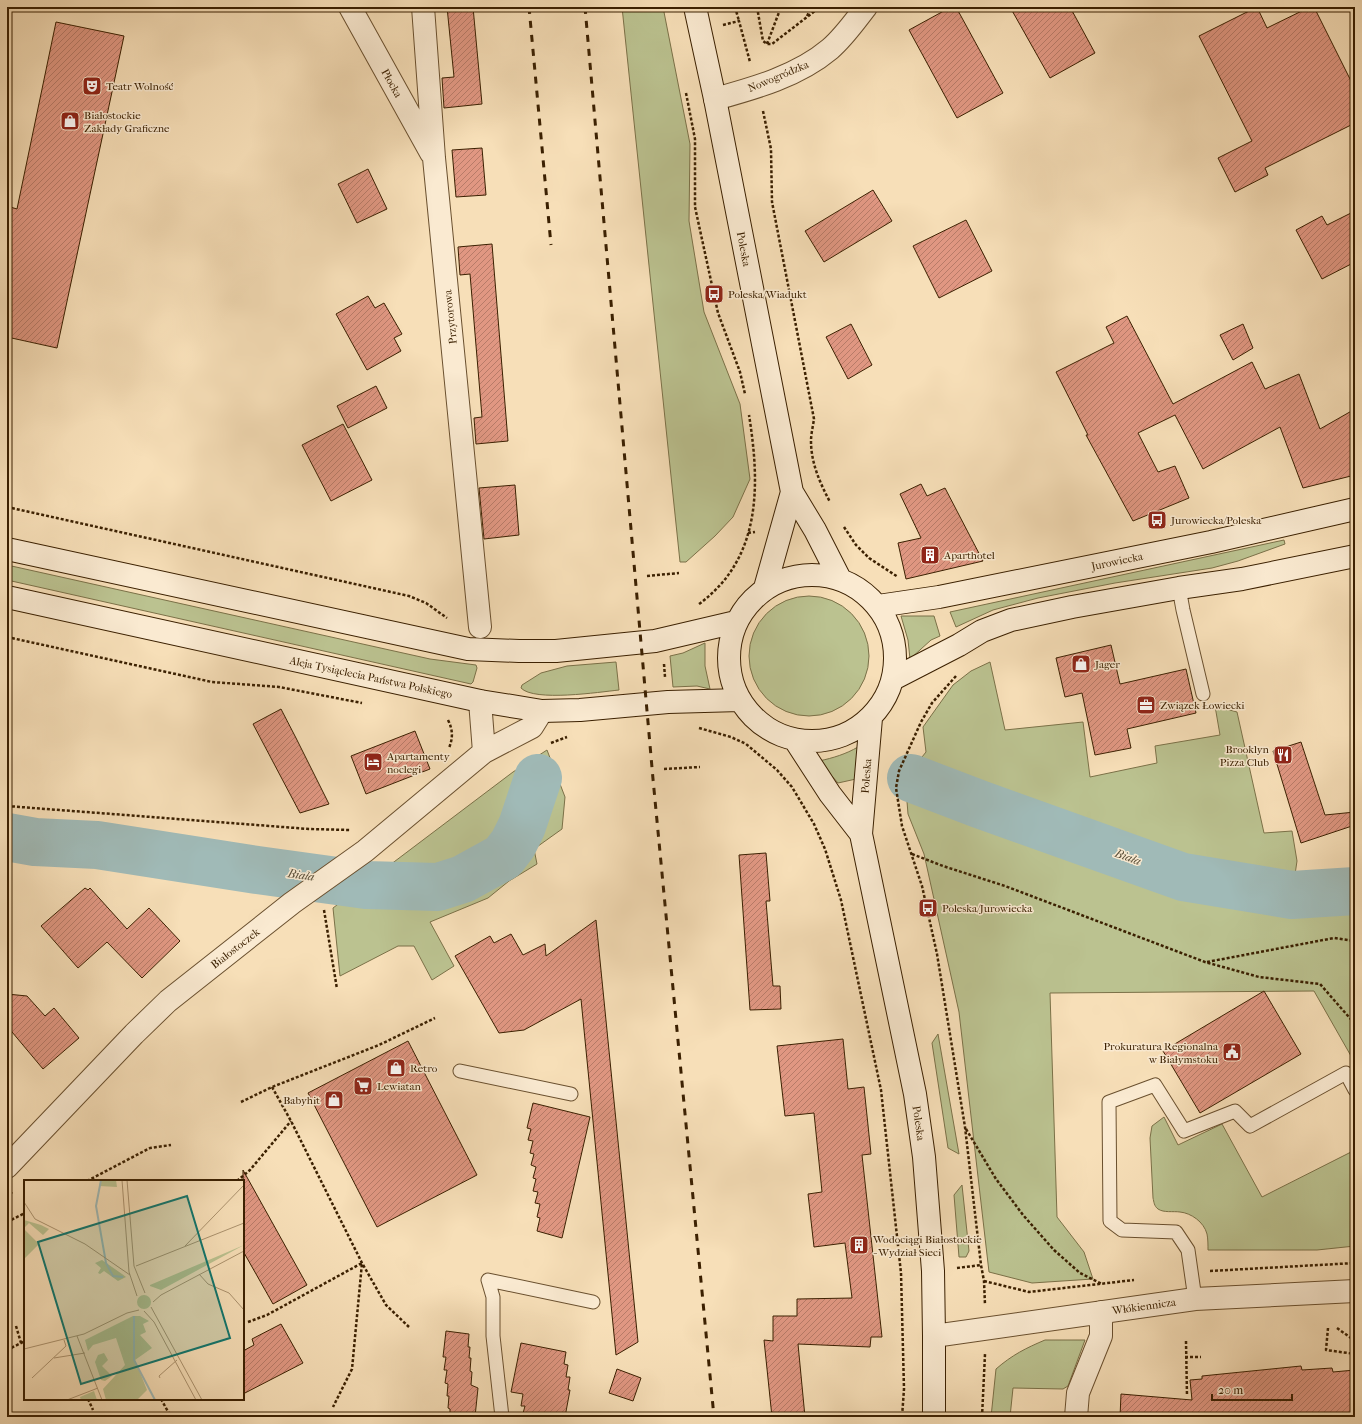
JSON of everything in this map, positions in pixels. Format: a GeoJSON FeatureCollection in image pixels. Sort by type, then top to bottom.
{"type":"FeatureCollection","features":[{"type":"Feature","properties":{"kind":"main road","name":"Płocka"},"geometry":{"type":"LineString","coordinates":[[350,7],[434,158]]}},
{"type":"Feature","properties":{"kind":"main road","name":"Przytorowa"},"geometry":{"type":"LineString","coordinates":[[423,7],[434,158],[480,627]]}},
{"type":"Feature","properties":{"kind":"main road","name":"Poleska"},"geometry":{"type":"LineString","coordinates":[[695,7],[715,99],[792,492],[815,530],[840,579]]}},
{"type":"Feature","properties":{"kind":"main road","name":"Nowogródzka"},"geometry":{"type":"LineString","coordinates":[[715,99],[758,87],[808,65],[830,49],[846,33],[866,7]]}},
{"type":"Feature","properties":{"kind":"main road","name":"Poleska"},"geometry":{"type":"LineString","coordinates":[[765,588],[792,492]]}},
{"type":"Feature","properties":{"kind":"main road","name":"Jurowiecka"},"geometry":{"type":"LineString","coordinates":[[878,606],[938,597],[1211,542],[1355,509]]}},
{"type":"Feature","properties":{"kind":"main road"},"geometry":{"type":"LineString","coordinates":[[7,549],[468,649],[519,652],[556,651],[655,641],[736,622]]}},
{"type":"Feature","properties":{"kind":"main road"},"geometry":{"type":"LineString","coordinates":[[893,679],[982,631],[1012,620],[1072,607],[1179,588],[1242,579],[1355,556]]}},
{"type":"Feature","properties":{"kind":"main road"},"geometry":{"type":"LineString","coordinates":[[802,574],[822,574],[840,579],[861,590],[878,606],[891,628],[896,653],[893,679],[885,700],[871,718],[848,733],[823,741],[795,740],[773,732],[754,718],[740,700],[730,675],[729,648],[736,622],[749,603],[765,588],[783,579],[802,574]]}},
{"type":"Feature","properties":{"kind":"main road","name":"Aleja Tysiąclecia Państwa Polskiego"},"geometry":{"type":"LineString","coordinates":[[7,597],[480,701],[542,711],[580,710],[668,702],[740,700]]}},
{"type":"Feature","properties":{"kind":"main road"},"geometry":{"type":"LineString","coordinates":[[480,701],[484,752]]}},
{"type":"Feature","properties":{"kind":"main road","name":"Białostoczek"},"geometry":{"type":"LineString","coordinates":[[7,1167],[168,1001],[292,903],[365,851],[484,752],[532,727],[542,711]]}},
{"type":"Feature","properties":{"kind":"main road","name":"Poleska"},"geometry":{"type":"LineString","coordinates":[[871,718],[860,834],[915,1094],[924,1157],[932,1271],[934,1417]]}},
{"type":"Feature","properties":{"kind":"main road","name":"Poleska"},"geometry":{"type":"LineString","coordinates":[[795,740],[830,794],[860,834]]}},
{"type":"Feature","properties":{"kind":"main road","name":"Włókiennicza"},"geometry":{"type":"LineString","coordinates":[[934,1336],[1195,1299],[1355,1291]]}},
{"type":"Feature","properties":{"kind":"main road"},"geometry":{"type":"LineString","coordinates":[[1076,1417],[1078,1393],[1101,1336],[1101,1312]]}},
{"type":"Feature","properties":{"kind":"lane"},"geometry":{"type":"LineString","coordinates":[[1179,588],[1203,694]]}},
{"type":"Feature","properties":{"kind":"lane"},"geometry":{"type":"LineString","coordinates":[[460,1071],[571,1094]]}},
{"type":"Feature","properties":{"kind":"lane"},"geometry":{"type":"LineString","coordinates":[[1195,1299],[1188,1250],[1176,1232],[1122,1230],[1110,1221],[1109,1102],[1155,1085],[1184,1131],[1235,1111],[1250,1126],[1346,1073],[1355,1090]]}},
{"type":"Feature","properties":{"kind":"lane"},"geometry":{"type":"LineString","coordinates":[[502,1417],[493,1336],[494,1297],[488,1280],[593,1302]]}},
{"type":"Feature","properties":{"kind":"path"},"geometry":{"type":"LineString","coordinates":[[735,7],[738,21]]}},
{"type":"Feature","properties":{"kind":"path"},"geometry":{"type":"LineString","coordinates":[[757,7],[763,41],[767,44],[772,44],[820,7]]}},
{"type":"Feature","properties":{"kind":"path"},"geometry":{"type":"LineString","coordinates":[[767,44],[781,7]]}},
{"type":"Feature","properties":{"kind":"path"},"geometry":{"type":"LineString","coordinates":[[807,17],[812,7]]}},
{"type":"Feature","properties":{"kind":"path"},"geometry":{"type":"LineString","coordinates":[[7,507],[409,596]]}},
{"type":"Feature","properties":{"kind":"path"},"geometry":{"type":"LineString","coordinates":[[840,522],[860,549],[869,558],[898,578],[902,584]]}},
{"type":"Feature","properties":{"kind":"path"},"geometry":{"type":"LineString","coordinates":[[647,576],[679,573]]}},
{"type":"Feature","properties":{"kind":"path"},"geometry":{"type":"LineString","coordinates":[[7,636],[212,682],[279,687],[363,703]]}},
{"type":"Feature","properties":{"kind":"path"},"geometry":{"type":"LineString","coordinates":[[959,673],[948,683],[932,703],[899,771],[896,788],[902,826],[922,886],[937,954],[965,1127],[984,1281]]}},
{"type":"Feature","properties":{"kind":"path"},"geometry":{"type":"LineString","coordinates":[[447,718],[452,729],[451,742],[448,748]]}},
{"type":"Feature","properties":{"kind":"path"},"geometry":{"type":"LineString","coordinates":[[693,726],[731,737],[746,744],[777,770],[792,787],[814,824],[825,849],[841,900],[880,1090],[885,1129],[901,1273],[904,1389],[902,1417]]}},
{"type":"Feature","properties":{"kind":"path"},"geometry":{"type":"LineString","coordinates":[[549,745],[569,736]]}},
{"type":"Feature","properties":{"kind":"path"},"geometry":{"type":"LineString","coordinates":[[664,769],[700,767]]}},
{"type":"Feature","properties":{"kind":"path"},"geometry":{"type":"LineString","coordinates":[[7,806],[309,829],[354,830]]}},
{"type":"Feature","properties":{"kind":"path"},"geometry":{"type":"LineString","coordinates":[[912,854],[943,866],[1005,886],[1205,962],[1259,976],[1320,984],[1355,1024]]}},
{"type":"Feature","properties":{"kind":"path"},"geometry":{"type":"LineString","coordinates":[[323,904],[337,990]]}},
{"type":"Feature","properties":{"kind":"path"},"geometry":{"type":"LineString","coordinates":[[1205,962],[1334,938],[1355,941]]}},
{"type":"Feature","properties":{"kind":"path"},"geometry":{"type":"LineString","coordinates":[[241,1102],[272,1087],[378,1045],[435,1018]]}},
{"type":"Feature","properties":{"kind":"path"},"geometry":{"type":"LineString","coordinates":[[272,1087],[291,1121],[362,1263],[386,1305],[409,1327]]}},
{"type":"Feature","properties":{"kind":"path"},"geometry":{"type":"LineString","coordinates":[[238,1180],[250,1170],[291,1121]]}},
{"type":"Feature","properties":{"kind":"path"},"geometry":{"type":"LineString","coordinates":[[965,1127],[996,1179],[1023,1215],[1054,1250],[1080,1273],[1103,1284]]}},
{"type":"Feature","properties":{"kind":"path"},"geometry":{"type":"LineString","coordinates":[[88,1180],[150,1148],[172,1145]]}},
{"type":"Feature","properties":{"kind":"path"},"geometry":{"type":"LineString","coordinates":[[7,1222],[24,1214]]}},
{"type":"Feature","properties":{"kind":"path"},"geometry":{"type":"LineString","coordinates":[[248,1322],[267,1315],[362,1263]]}},
{"type":"Feature","properties":{"kind":"path"},"geometry":{"type":"LineString","coordinates":[[333,1407],[352,1369],[362,1263]]}},
{"type":"Feature","properties":{"kind":"path"},"geometry":{"type":"LineString","coordinates":[[16,1326],[21,1343]]}},
{"type":"Feature","properties":{"kind":"path"},"geometry":{"type":"LineString","coordinates":[[1328,1328],[1326,1350],[1355,1354]]}},
{"type":"Feature","properties":{"kind":"path"},"geometry":{"type":"LineString","coordinates":[[1337,1328],[1355,1341]]}},
{"type":"Feature","properties":{"kind":"path"},"geometry":{"type":"LineString","coordinates":[[1186,1341],[1187,1396]]}},
{"type":"Feature","properties":{"kind":"path"},"geometry":{"type":"LineString","coordinates":[[7,1350],[24,1342]]}},
{"type":"Feature","properties":{"kind":"path"},"geometry":{"type":"LineString","coordinates":[[1186,1357],[1201,1357]]}},
{"type":"Feature","properties":{"kind":"path"},"geometry":{"type":"LineString","coordinates":[[89,1400],[94,1410]]}},
{"type":"Feature","properties":{"kind":"path"},"geometry":{"type":"LineString","coordinates":[[162,1400],[172,1417]]}},
{"type":"Feature","properties":{"kind":"green space"},"geometry":{"type":"Polygon","coordinates":[[[622,7],[663,7],[690,144],[689,221],[704,312],[740,404],[750,479],[733,517],[715,536],[686,562],[680,562],[622,7]]]}},
{"type":"Feature","properties":{"kind":"green space"},"geometry":{"type":"Polygon","coordinates":[[[1284,540],[1285,544],[1238,561],[1212,568],[1115,583],[1038,598],[993,610],[956,627],[950,612],[1284,540]]]}},
{"type":"Feature","properties":{"kind":"green space"},"geometry":{"type":"Polygon","coordinates":[[[7,565],[430,659],[476,665],[477,668],[471,684],[7,580],[7,565]]]}},
{"type":"Feature","properties":{"kind":"green space"},"geometry":{"type":"Polygon","coordinates":[[[809,596],[832,601],[842,606],[851,614],[859,623],[864,633],[869,656],[864,679],[859,689],[851,698],[842,706],[832,711],[809,716],[786,711],[776,706],[767,698],[759,689],[754,679],[749,656],[754,633],[759,623],[767,614],[776,606],[786,601],[809,596]]]}},
{"type":"Feature","properties":{"kind":"green space"},"geometry":{"type":"Polygon","coordinates":[[[901,616],[934,616],[940,636],[931,640],[910,659],[908,640],[901,616]]]}},
{"type":"Feature","properties":{"kind":"green space"},"geometry":{"type":"Polygon","coordinates":[[[705,643],[705,666],[710,689],[697,686],[673,687],[670,656],[683,653],[705,643]]]}},
{"type":"Feature","properties":{"kind":"green space"},"geometry":{"type":"Polygon","coordinates":[[[616,662],[619,690],[583,694],[553,695],[528,692],[521,688],[522,685],[541,673],[567,666],[616,662]]]}},
{"type":"Feature","properties":{"kind":"green space"},"geometry":{"type":"Polygon","coordinates":[[[990,662],[1005,730],[1083,722],[1090,777],[1157,763],[1155,746],[1220,735],[1215,706],[1237,712],[1264,833],[1292,831],[1297,861],[1292,895],[1355,891],[1355,1063],[1314,991],[1050,993],[1057,1217],[1084,1252],[1093,1279],[1032,1283],[989,1272],[959,1012],[924,854],[908,814],[906,789],[914,767],[926,752],[923,727],[953,685],[971,671],[990,662]]]}},
{"type":"Feature","properties":{"kind":"green space"},"geometry":{"type":"Polygon","coordinates":[[[858,747],[856,779],[838,783],[819,761],[839,756],[858,747]]]}},
{"type":"Feature","properties":{"kind":"green space"},"geometry":{"type":"Polygon","coordinates":[[[547,750],[565,797],[562,829],[534,849],[537,864],[509,881],[488,898],[430,922],[454,966],[432,980],[414,946],[398,946],[340,976],[333,908],[513,772],[547,750]]]}},
{"type":"Feature","properties":{"kind":"green space"},"geometry":{"type":"Polygon","coordinates":[[[938,1034],[959,1154],[948,1148],[932,1043],[938,1034]]]}},
{"type":"Feature","properties":{"kind":"green space"},"geometry":{"type":"Polygon","coordinates":[[[1164,1117],[1178,1145],[1222,1124],[1262,1197],[1355,1150],[1355,1246],[1317,1250],[1208,1250],[1205,1230],[1200,1222],[1193,1216],[1184,1213],[1160,1210],[1154,1204],[1150,1138],[1152,1126],[1164,1117]]]}},
{"type":"Feature","properties":{"kind":"green space"},"geometry":{"type":"Polygon","coordinates":[[[962,1185],[969,1251],[966,1257],[959,1257],[954,1195],[962,1185]]]}},
{"type":"Feature","properties":{"kind":"green space"},"geometry":{"type":"Polygon","coordinates":[[[1045,1340],[1085,1340],[1068,1386],[1063,1389],[1013,1388],[1010,1417],[991,1417],[996,1369],[1019,1352],[1045,1340]]]}},
{"type":"Feature","properties":{"kind":"building"},"geometry":{"type":"Polygon","coordinates":[[[447,7],[473,7],[482,104],[444,108],[442,78],[454,77],[447,7]]]}},
{"type":"Feature","properties":{"kind":"building"},"geometry":{"type":"Polygon","coordinates":[[[951,7],[956,7],[1003,93],[957,118],[909,30],[951,7]]]}},
{"type":"Feature","properties":{"kind":"building"},"geometry":{"type":"Polygon","coordinates":[[[1010,7],[1070,7],[1095,53],[1050,78],[1010,7]]]}},
{"type":"Feature","properties":{"kind":"building"},"geometry":{"type":"Polygon","coordinates":[[[1257,7],[1267,28],[1310,7],[1314,7],[1355,89],[1355,123],[1265,168],[1268,175],[1235,192],[1218,158],[1252,141],[1199,36],[1257,7]]]}},
{"type":"Feature","properties":{"kind":"building","name":"Białostockie Zakłady Graficzne"},"geometry":{"type":"Polygon","coordinates":[[[56,22],[124,36],[57,348],[7,337],[7,206],[17,209],[56,22]]]}},
{"type":"Feature","properties":{"kind":"building"},"geometry":{"type":"Polygon","coordinates":[[[482,148],[486,195],[456,197],[452,150],[482,148]]]}},
{"type":"Feature","properties":{"kind":"building"},"geometry":{"type":"Polygon","coordinates":[[[368,169],[387,209],[357,223],[338,184],[368,169]]]}},
{"type":"Feature","properties":{"kind":"building"},"geometry":{"type":"Polygon","coordinates":[[[873,190],[892,221],[824,262],[805,231],[873,190]]]}},
{"type":"Feature","properties":{"kind":"building"},"geometry":{"type":"Polygon","coordinates":[[[1355,211],[1355,262],[1322,279],[1296,230],[1322,216],[1327,225],[1355,211]]]}},
{"type":"Feature","properties":{"kind":"building"},"geometry":{"type":"Polygon","coordinates":[[[966,220],[992,271],[939,298],[913,246],[966,220]]]}},
{"type":"Feature","properties":{"kind":"building"},"geometry":{"type":"Polygon","coordinates":[[[492,244],[508,441],[476,444],[474,418],[482,417],[470,274],[460,275],[458,247],[492,244]]]}},
{"type":"Feature","properties":{"kind":"building"},"geometry":{"type":"Polygon","coordinates":[[[368,296],[375,308],[384,303],[402,334],[394,338],[401,351],[367,370],[336,314],[368,296]]]}},
{"type":"Feature","properties":{"kind":"building"},"geometry":{"type":"Polygon","coordinates":[[[1127,316],[1173,404],[1252,362],[1265,389],[1299,374],[1320,429],[1355,409],[1355,475],[1303,488],[1280,427],[1203,469],[1175,415],[1138,433],[1158,472],[1175,466],[1189,498],[1133,521],[1086,435],[1088,435],[1056,372],[1114,343],[1106,327],[1127,316]]]}},
{"type":"Feature","properties":{"kind":"building"},"geometry":{"type":"Polygon","coordinates":[[[851,324],[872,365],[848,379],[826,337],[851,324]]]}},
{"type":"Feature","properties":{"kind":"building"},"geometry":{"type":"Polygon","coordinates":[[[1243,324],[1253,348],[1233,360],[1220,335],[1243,324]]]}},
{"type":"Feature","properties":{"kind":"building"},"geometry":{"type":"Polygon","coordinates":[[[376,386],[387,408],[348,428],[337,406],[376,386]]]}},
{"type":"Feature","properties":{"kind":"building"},"geometry":{"type":"Polygon","coordinates":[[[343,424],[372,480],[331,501],[302,445],[343,424]]]}},
{"type":"Feature","properties":{"kind":"building"},"geometry":{"type":"Polygon","coordinates":[[[921,484],[927,496],[945,488],[983,561],[906,579],[898,543],[921,538],[900,494],[921,484]]]}},
{"type":"Feature","properties":{"kind":"building"},"geometry":{"type":"Polygon","coordinates":[[[515,485],[519,535],[484,539],[479,488],[515,485]]]}},
{"type":"Feature","properties":{"kind":"building","name":"Związek Łowiecki"},"geometry":{"type":"Polygon","coordinates":[[[1111,645],[1120,684],[1186,669],[1196,713],[1127,729],[1131,748],[1095,755],[1082,693],[1065,697],[1056,658],[1111,645]]]}},
{"type":"Feature","properties":{"kind":"building"},"geometry":{"type":"Polygon","coordinates":[[[281,709],[329,804],[300,813],[253,724],[281,709]]]}},
{"type":"Feature","properties":{"kind":"building"},"geometry":{"type":"Polygon","coordinates":[[[415,731],[430,769],[366,794],[351,756],[415,731]]]}},
{"type":"Feature","properties":{"kind":"building"},"geometry":{"type":"Polygon","coordinates":[[[1301,742],[1325,815],[1355,812],[1355,825],[1301,843],[1273,751],[1301,742]]]}},
{"type":"Feature","properties":{"kind":"building"},"geometry":{"type":"Polygon","coordinates":[[[766,853],[770,901],[766,901],[773,986],[780,986],[781,1009],[750,1010],[739,855],[766,853]]]}},
{"type":"Feature","properties":{"kind":"building"},"geometry":{"type":"Polygon","coordinates":[[[85,888],[88,890],[90,888],[127,929],[149,908],[180,941],[142,978],[107,942],[78,968],[41,926],[85,888]]]}},
{"type":"Feature","properties":{"kind":"building"},"geometry":{"type":"Polygon","coordinates":[[[596,920],[638,1342],[616,1355],[581,999],[524,1030],[499,1033],[455,956],[490,936],[494,943],[511,934],[523,955],[545,944],[546,956],[596,920]]]}},
{"type":"Feature","properties":{"kind":"building","name":"Prokuratura Regionalna w Białymstoku"},"geometry":{"type":"Polygon","coordinates":[[[1264,991],[1301,1054],[1200,1113],[1163,1051],[1264,991]]]}},
{"type":"Feature","properties":{"kind":"building"},"geometry":{"type":"Polygon","coordinates":[[[7,994],[27,996],[45,1016],[54,1008],[79,1038],[43,1069],[7,1026],[7,994]]]}},
{"type":"Feature","properties":{"kind":"building"},"geometry":{"type":"Polygon","coordinates":[[[843,1039],[848,1089],[864,1087],[871,1154],[862,1155],[882,1337],[871,1337],[870,1347],[798,1344],[805,1417],[772,1417],[764,1340],[773,1341],[773,1316],[797,1316],[797,1299],[852,1298],[845,1243],[814,1247],[808,1194],[822,1192],[814,1113],[785,1116],[777,1046],[843,1039]]]}},
{"type":"Feature","properties":{"kind":"building"},"geometry":{"type":"Polygon","coordinates":[[[408,1041],[477,1175],[377,1227],[308,1093],[408,1041]]]}},
{"type":"Feature","properties":{"kind":"building"},"geometry":{"type":"Polygon","coordinates":[[[533,1103],[590,1117],[562,1238],[537,1231],[540,1218],[537,1217],[540,1204],[535,1203],[538,1192],[533,1191],[536,1179],[533,1178],[536,1167],[531,1165],[534,1154],[530,1153],[533,1141],[528,1140],[531,1129],[527,1128],[533,1103]]]}},
{"type":"Feature","properties":{"kind":"building"},"geometry":{"type":"Polygon","coordinates":[[[243,1170],[307,1285],[273,1304],[244,1253],[243,1170]]]}},
{"type":"Feature","properties":{"kind":"building"},"geometry":{"type":"Polygon","coordinates":[[[281,1324],[303,1363],[244,1393],[244,1350],[254,1345],[252,1339],[281,1324]]]}},
{"type":"Feature","properties":{"kind":"building"},"geometry":{"type":"Polygon","coordinates":[[[446,1331],[469,1334],[468,1347],[470,1347],[470,1371],[472,1372],[471,1385],[478,1388],[475,1417],[450,1417],[450,1409],[448,1408],[449,1396],[447,1396],[448,1384],[445,1383],[447,1370],[444,1370],[446,1357],[443,1357],[446,1331]]]}},
{"type":"Feature","properties":{"kind":"building"},"geometry":{"type":"Polygon","coordinates":[[[521,1343],[566,1352],[564,1364],[568,1365],[566,1377],[570,1377],[568,1390],[570,1390],[565,1417],[522,1417],[525,1406],[521,1406],[523,1394],[511,1392],[521,1343]]]}},
{"type":"Feature","properties":{"kind":"building"},"geometry":{"type":"Polygon","coordinates":[[[1301,1366],[1302,1370],[1332,1368],[1333,1372],[1355,1370],[1355,1417],[1120,1417],[1121,1394],[1192,1400],[1190,1380],[1202,1379],[1202,1376],[1301,1366]]]}},
{"type":"Feature","properties":{"kind":"building"},"geometry":{"type":"Polygon","coordinates":[[[617,1369],[641,1378],[633,1401],[609,1393],[617,1369]]]}},
{"type":"Feature","properties":{"kind":"waterway","name":"Biała"},"geometry":{"type":"LineString","coordinates":[[7,837],[35,842],[97,845],[366,885],[438,887],[463,879],[503,857],[513,844],[522,826],[538,778]]}},
{"type":"Feature","properties":{"kind":"waterway","name":"Biała"},"geometry":{"type":"LineString","coordinates":[[911,778],[1183,877],[1292,895],[1355,891]]}},
{"type":"Feature","properties":{"kind":"railway"},"geometry":{"type":"LineString","coordinates":[[529,7],[551,245]]}},
{"type":"Feature","properties":{"kind":"railway"},"geometry":{"type":"LineString","coordinates":[[585,7],[653,779],[714,1417]]}},
{"type":"Feature","properties":{"kind":"place","name":"Teatr Wolność"},"geometry":{"type":"Point","coordinates":[92,86]}},
{"type":"Feature","properties":{"kind":"place","name":"Białostockie Zakłady Graficzne"},"geometry":{"type":"Point","coordinates":[70,121]}},
{"type":"Feature","properties":{"kind":"place","name":"Poleska/Wiadukt"},"geometry":{"type":"Point","coordinates":[714,294]}},
{"type":"Feature","properties":{"kind":"place","name":"Jurowiecka/Poleska"},"geometry":{"type":"Point","coordinates":[1157,520]}},
{"type":"Feature","properties":{"kind":"place","name":"Aparthotel"},"geometry":{"type":"Point","coordinates":[930,555]}},
{"type":"Feature","properties":{"kind":"place","name":"Jager"},"geometry":{"type":"Point","coordinates":[1081,664]}},
{"type":"Feature","properties":{"kind":"place","name":"Związek Łowiecki"},"geometry":{"type":"Point","coordinates":[1146,705]}},
{"type":"Feature","properties":{"kind":"place","name":"Brooklyn Pizza Club"},"geometry":{"type":"Point","coordinates":[1283,755]}},
{"type":"Feature","properties":{"kind":"place","name":"Apartamenty noclegi"},"geometry":{"type":"Point","coordinates":[373,762]}},
{"type":"Feature","properties":{"kind":"place","name":"Poleska/Jurowiecka"},"geometry":{"type":"Point","coordinates":[928,908]}},
{"type":"Feature","properties":{"kind":"place","name":"Prokuratura Regionalna w Białymstoku"},"geometry":{"type":"Point","coordinates":[1232,1052]}},
{"type":"Feature","properties":{"kind":"place","name":"Retro"},"geometry":{"type":"Point","coordinates":[396,1068]}},
{"type":"Feature","properties":{"kind":"place","name":"Lewiatan"},"geometry":{"type":"Point","coordinates":[363,1086]}},
{"type":"Feature","properties":{"kind":"place","name":"Babyhit"},"geometry":{"type":"Point","coordinates":[334,1100]}},
{"type":"Feature","properties":{"kind":"place","name":"Wodociągi Białostockie - Wydział Sieci"},"geometry":{"type":"Point","coordinates":[859,1245]}}]}
